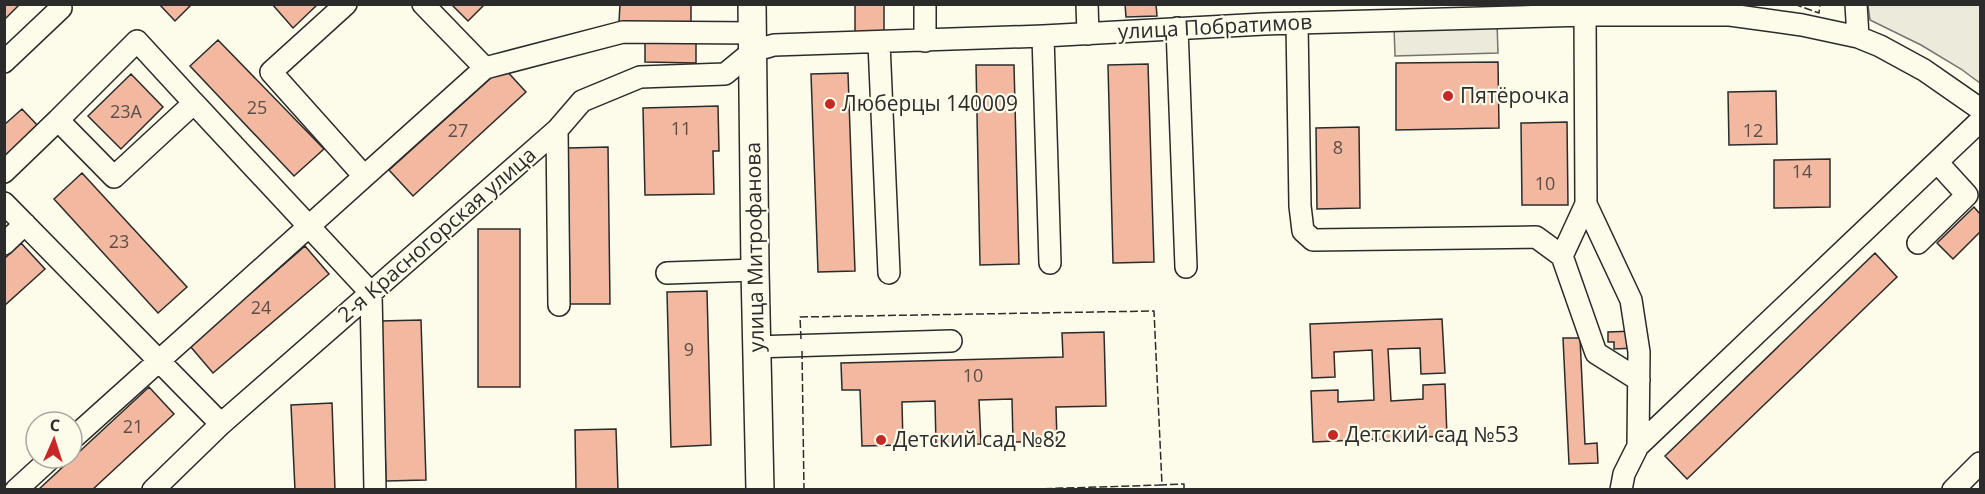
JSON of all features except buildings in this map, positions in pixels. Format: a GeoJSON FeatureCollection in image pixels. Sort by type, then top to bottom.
{"type":"FeatureCollection","features":[{"type":"Feature","properties":{"kind":"main road","name":"улица Митрофанова"},"geometry":{"type":"LineString","coordinates":[[752,4],[760,489]]}},
{"type":"Feature","properties":{"kind":"street"},"geometry":{"type":"LineString","coordinates":[[346,4],[271,72],[364,176]]}},
{"type":"Feature","properties":{"kind":"street"},"geometry":{"type":"LineString","coordinates":[[84,428],[484,68],[423,4]]}},
{"type":"Feature","properties":{"kind":"street"},"geometry":{"type":"LineString","coordinates":[[925,4],[925,41]]}},
{"type":"Feature","properties":{"kind":"street"},"geometry":{"type":"LineString","coordinates":[[1087,4],[1088,34]]}},
{"type":"Feature","properties":{"kind":"street"},"geometry":{"type":"LineString","coordinates":[[1856,4],[1858,37]]}},
{"type":"Feature","properties":{"kind":"street"},"geometry":{"type":"LineString","coordinates":[[4,62],[61,8]]}},
{"type":"Feature","properties":{"kind":"street","name":"улица Побратимов"},"geometry":{"type":"LineString","coordinates":[[484,68],[623,32],[774,45],[1088,34],[1177,28],[1264,14],[1297,23],[1585,15],[1730,15],[1802,25],[1858,37],[1924,70],[1980,109]]}},
{"type":"Feature","properties":{"kind":"street"},"geometry":{"type":"LineString","coordinates":[[1562,256],[1586,204],[1585,15]]}},
{"type":"Feature","properties":{"kind":"street"},"geometry":{"type":"LineString","coordinates":[[1297,23],[1300,206],[1303,231],[1313,240],[1536,237],[1562,256],[1596,353],[1639,380]]}},
{"type":"Feature","properties":{"kind":"street"},"geometry":{"type":"LineString","coordinates":[[1177,28],[1186,267]]}},
{"type":"Feature","properties":{"kind":"street"},"geometry":{"type":"LineString","coordinates":[[1043,36],[1050,263]]}},
{"type":"Feature","properties":{"kind":"street"},"geometry":{"type":"LineString","coordinates":[[4,172],[138,41],[371,293],[375,489]]}},
{"type":"Feature","properties":{"kind":"street","name":"2-я Красногорская улица"},"geometry":{"type":"LineString","coordinates":[[153,489],[221,424],[557,130],[582,101],[640,77],[725,74],[753,42]]}},
{"type":"Feature","properties":{"kind":"street"},"geometry":{"type":"LineString","coordinates":[[879,43],[888,273]]}},
{"type":"Feature","properties":{"kind":"street"},"geometry":{"type":"LineString","coordinates":[[58,120],[114,177],[194,103]]}},
{"type":"Feature","properties":{"kind":"street"},"geometry":{"type":"LineString","coordinates":[[1621,489],[1624,474],[1638,446],[1980,121]]}},
{"type":"Feature","properties":{"kind":"street"},"geometry":{"type":"LineString","coordinates":[[557,130],[559,305]]}},
{"type":"Feature","properties":{"kind":"street"},"geometry":{"type":"LineString","coordinates":[[1918,243],[1967,195],[1937,162]]}},
{"type":"Feature","properties":{"kind":"street"},"geometry":{"type":"LineString","coordinates":[[4,203],[221,424]]}},
{"type":"Feature","properties":{"kind":"street"},"geometry":{"type":"LineString","coordinates":[[1586,204],[1631,300],[1639,352],[1638,446]]}},
{"type":"Feature","properties":{"kind":"street"},"geometry":{"type":"LineString","coordinates":[[4,244],[25,224]]}},
{"type":"Feature","properties":{"kind":"street"},"geometry":{"type":"LineString","coordinates":[[667,273],[755,270]]}},
{"type":"Feature","properties":{"kind":"street"},"geometry":{"type":"LineString","coordinates":[[756,347],[951,341]]}},
{"type":"Feature","properties":{"kind":"street"},"geometry":{"type":"LineString","coordinates":[[1953,489],[1980,463]]}},
{"type":"Feature","properties":{"kind":"street"},"geometry":{"type":"LineString","coordinates":[[16,489],[37,470]]}},
{"type":"Feature","properties":{"kind":"shaded area"},"geometry":{"type":"Polygon","coordinates":[[[1868,5],[1980,5],[1980,83],[1921,45],[1870,20],[1868,5]]]}},
{"type":"Feature","properties":{"kind":"shaded area"},"geometry":{"type":"Polygon","coordinates":[[[1497,23],[1498,53],[1395,56],[1394,27],[1497,23]]]}},
{"type":"Feature","properties":{"kind":"fence"},"geometry":{"type":"LineString","coordinates":[[1283,4],[1315,4]]}},
{"type":"Feature","properties":{"kind":"fence"},"geometry":{"type":"LineString","coordinates":[[1794,4],[1819,13],[1820,4]]}},
{"type":"Feature","properties":{"kind":"fence"},"geometry":{"type":"LineString","coordinates":[[801,339],[800,317],[1154,311],[1162,485],[1003,490]]}},
{"type":"Feature","properties":{"kind":"fence"},"geometry":{"type":"LineString","coordinates":[[802,351],[804,490]]}},
{"type":"Feature","properties":{"kind":"fence"},"geometry":{"type":"LineString","coordinates":[[1159,485],[1184,484],[1184,490]]}},
{"type":"Feature","properties":{"kind":"place","name":"Пятёрочка"},"geometry":{"type":"Point","coordinates":[1448,96]}},
{"type":"Feature","properties":{"kind":"place","name":"Люберцы 140009"},"geometry":{"type":"Point","coordinates":[830,104]}},
{"type":"Feature","properties":{"kind":"place","name":"Детский сад №53"},"geometry":{"type":"Point","coordinates":[1333,435]}},
{"type":"Feature","properties":{"kind":"place","name":"Детский сад №82"},"geometry":{"type":"Point","coordinates":[881,440]}}]}
